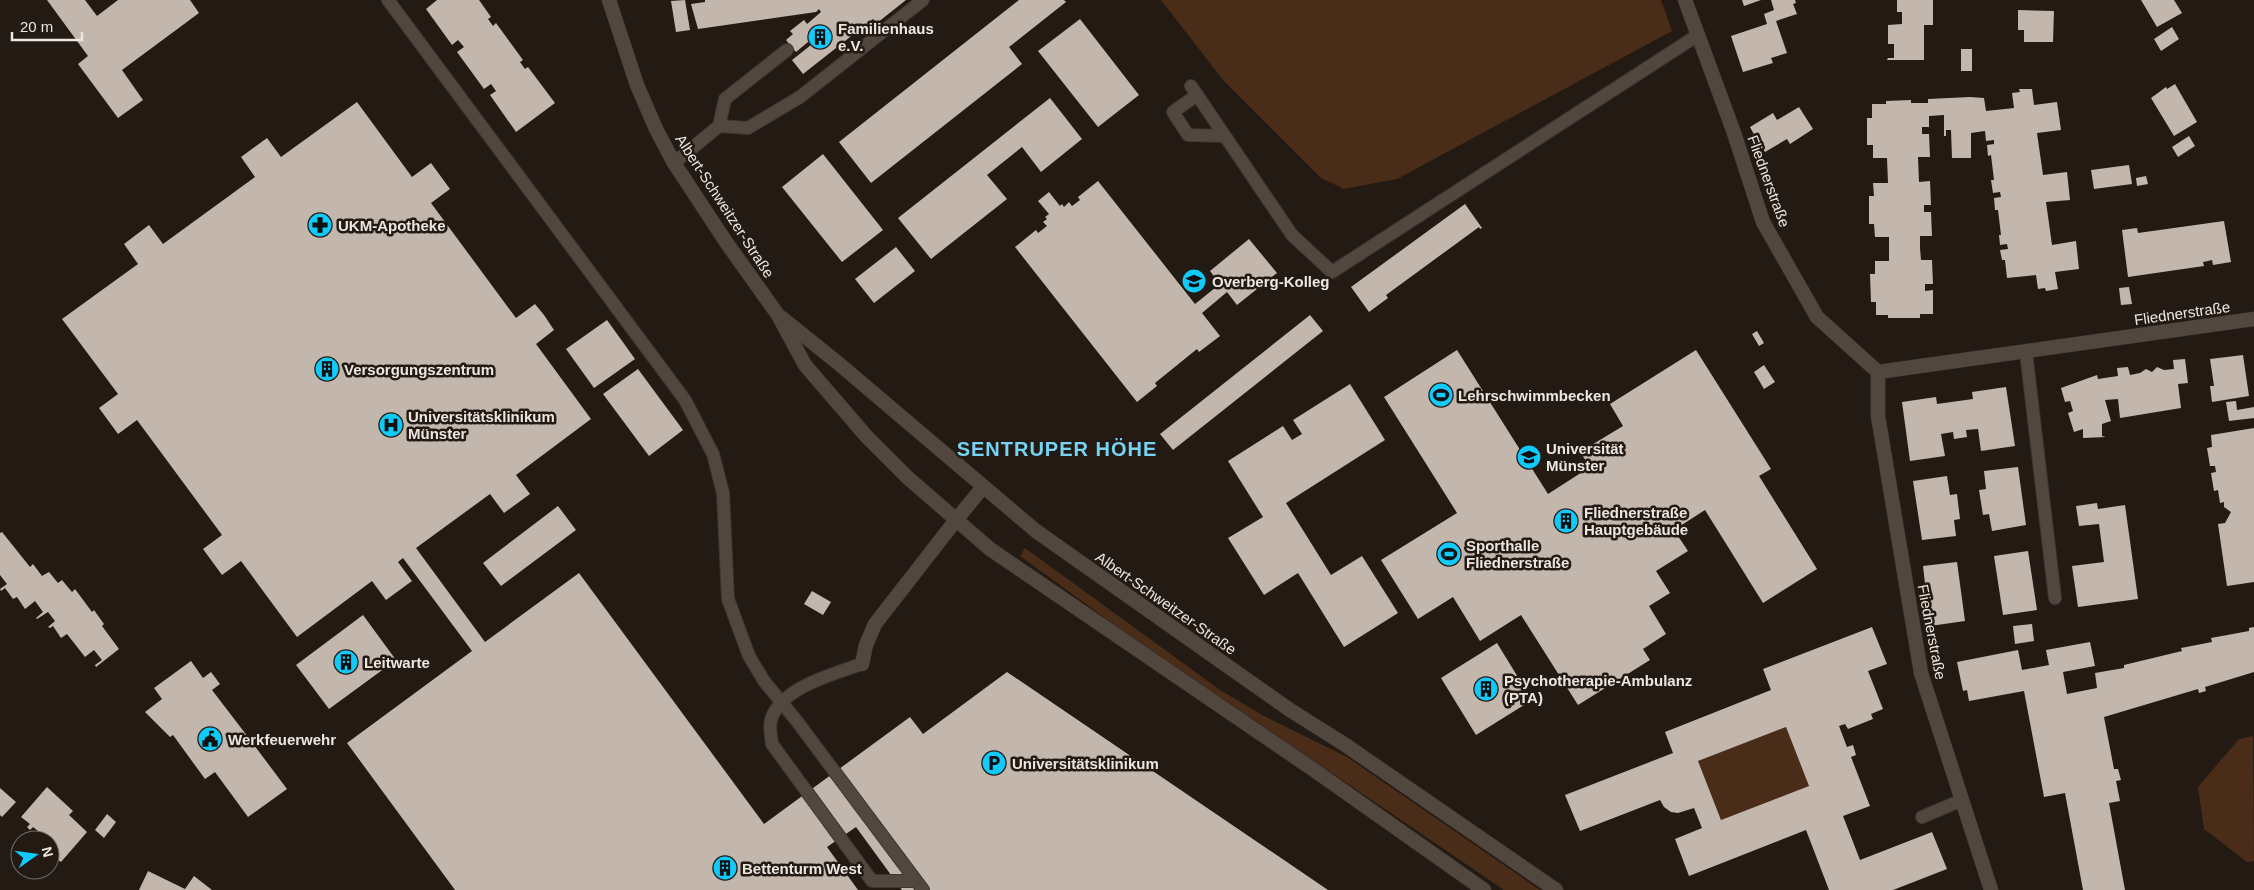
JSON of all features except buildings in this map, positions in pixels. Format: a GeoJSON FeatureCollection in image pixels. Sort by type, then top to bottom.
{"type":"FeatureCollection","features":[{"type":"Feature","properties":{"kind":"street","name":"Albert-Schweitzer-Straße"},"geometry":{"type":"LineString","coordinates":[[609,0],[637,84],[656,129],[674,163],[726,242],[778,315],[804,365],[841,408],[907,477],[956,520],[1009,562],[1314,770],[1484,890]]}},
{"type":"Feature","properties":{"kind":"street","name":"Fliednerstraße"},"geometry":{"type":"LineString","coordinates":[[1685,0],[1733,130],[1763,222],[1817,317],[1878,372],[1878,416],[1921,673],[1991,890]]}},
{"type":"Feature","properties":{"kind":"street","name":"Albert-Schweitzer-Straße"},"geometry":{"type":"LineString","coordinates":[[778,315],[838,363],[1036,531],[1290,710],[1344,744],[1556,890]]}},
{"type":"Feature","properties":{"kind":"street","name":"Fliednerstraße"},"geometry":{"type":"LineString","coordinates":[[1878,372],[2254,319]]}},
{"type":"Feature","properties":{"kind":"street"},"geometry":{"type":"LineString","coordinates":[[862,664],[866,645],[875,624],[983,487]]}},
{"type":"Feature","properties":{"kind":"lane"},"geometry":{"type":"LineString","coordinates":[[388,0],[685,400],[713,454],[723,494],[728,599],[749,656],[764,681],[817,748],[919,885]]}},
{"type":"Feature","properties":{"kind":"lane"},"geometry":{"type":"LineString","coordinates":[[719,126],[748,128],[800,97],[924,0]]}},
{"type":"Feature","properties":{"kind":"lane"},"geometry":{"type":"LineString","coordinates":[[1224,136],[1188,135],[1173,112],[1194,91],[1292,235],[1332,272],[1698,35]]}},
{"type":"Feature","properties":{"kind":"lane"},"geometry":{"type":"LineString","coordinates":[[674,163],[719,126],[725,99],[787,50]]}},
{"type":"Feature","properties":{"kind":"lane"},"geometry":{"type":"LineString","coordinates":[[2026,352],[2055,598]]}},
{"type":"Feature","properties":{"kind":"lane"},"geometry":{"type":"LineString","coordinates":[[862,664],[816,680],[781,702],[770,721],[772,744],[872,881],[919,885]]}},
{"type":"Feature","properties":{"kind":"lane"},"geometry":{"type":"LineString","coordinates":[[1922,817],[1962,800]]}},
{"type":"Feature","properties":{"kind":"shaded area"},"geometry":{"type":"Polygon","coordinates":[[[1161,0],[1661,0],[1672,31],[1397,179],[1344,189],[1321,178],[1223,80],[1161,0]]]}},
{"type":"Feature","properties":{"kind":"shaded area"},"geometry":{"type":"Polygon","coordinates":[[[1025,548],[1220,690],[1264,716],[1347,757],[1540,890],[1504,890],[1119,628],[1020,556],[1025,548]]]}},
{"type":"Feature","properties":{"kind":"shaded area"},"geometry":{"type":"Polygon","coordinates":[[[1786,727],[1809,786],[1721,820],[1698,761],[1786,727]]]}},
{"type":"Feature","properties":{"kind":"shaded area"},"geometry":{"type":"Polygon","coordinates":[[[2253,736],[2254,861],[2247,862],[2204,829],[2198,787],[2239,739],[2253,736]]]}},
{"type":"Feature","properties":{"kind":"place","name":"Familienhaus e.V."},"geometry":{"type":"Point","coordinates":[820,37]}},
{"type":"Feature","properties":{"kind":"place","name":"UKM-Apotheke"},"geometry":{"type":"Point","coordinates":[320,225]}},
{"type":"Feature","properties":{"kind":"place","name":"Overberg-Kolleg"},"geometry":{"type":"Point","coordinates":[1194,281]}},
{"type":"Feature","properties":{"kind":"place","name":"Versorgungszentrum"},"geometry":{"type":"Point","coordinates":[327,369]}},
{"type":"Feature","properties":{"kind":"place","name":"Lehrschwimmbecken"},"geometry":{"type":"Point","coordinates":[1441,395]}},
{"type":"Feature","properties":{"kind":"place","name":"Universitätsklinikum Münster"},"geometry":{"type":"Point","coordinates":[391,425]}},
{"type":"Feature","properties":{"kind":"place","name":"Universität Münster"},"geometry":{"type":"Point","coordinates":[1529,457]}},
{"type":"Feature","properties":{"kind":"place","name":"Fliednerstraße Hauptgebäude"},"geometry":{"type":"Point","coordinates":[1566,521]}},
{"type":"Feature","properties":{"kind":"place","name":"Sporthalle Fliednerstraße"},"geometry":{"type":"Point","coordinates":[1449,554]}},
{"type":"Feature","properties":{"kind":"place","name":"Leitwarte"},"geometry":{"type":"Point","coordinates":[346,662]}},
{"type":"Feature","properties":{"kind":"place","name":"Psychotherapie-Ambulanz (PTA)"},"geometry":{"type":"Point","coordinates":[1486,689]}},
{"type":"Feature","properties":{"kind":"place","name":"Werkfeuerwehr"},"geometry":{"type":"Point","coordinates":[210,739]}},
{"type":"Feature","properties":{"kind":"place","name":"Universitätsklinikum"},"geometry":{"type":"Point","coordinates":[994,763]}},
{"type":"Feature","properties":{"kind":"place","name":"Bettenturm West"},"geometry":{"type":"Point","coordinates":[725,868]}},
{"type":"Feature","properties":{"kind":"district","name":"SENTRUPER HÖHE"},"geometry":{"type":"Point","coordinates":[1057,449]}}]}
